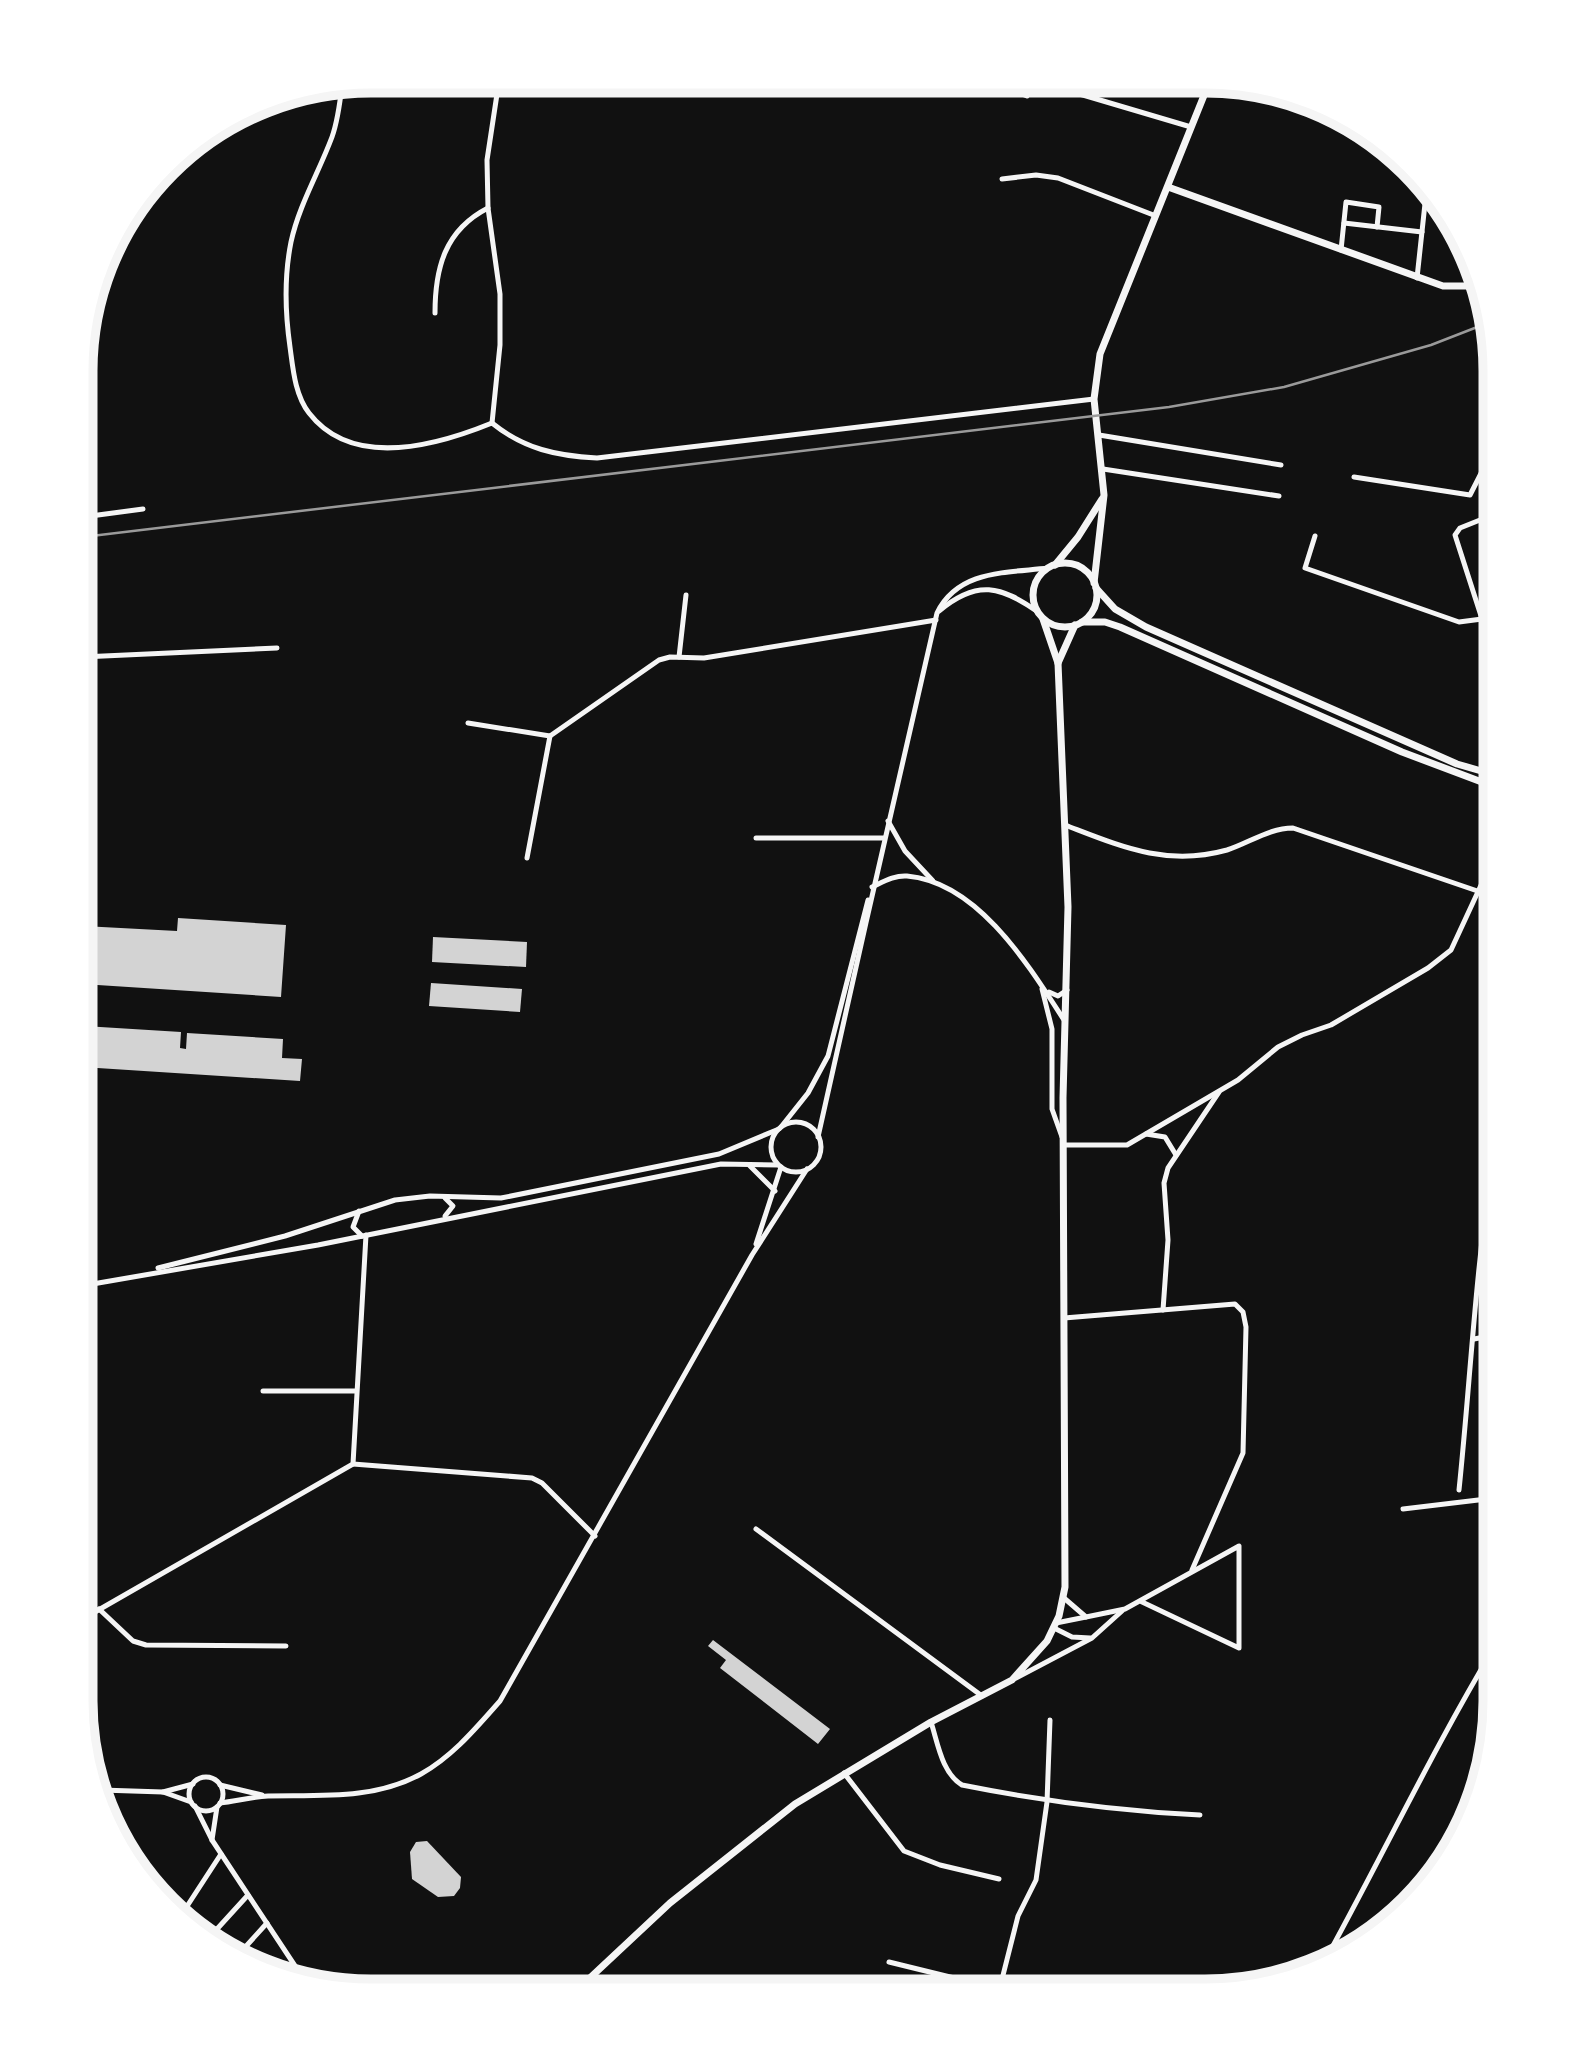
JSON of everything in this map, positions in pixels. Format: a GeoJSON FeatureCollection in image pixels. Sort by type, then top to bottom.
{"type":"FeatureCollection","features":[{"type":"Feature","properties":{"kind":"street"},"geometry":{"type":"LineString","coordinates":[[492,423],[500,345],[500,294],[488,208],[487,160],[497,93]]}},
{"type":"Feature","properties":{"kind":"street"},"geometry":{"type":"LineString","coordinates":[[1076,93],[1191,127]]}},
{"type":"Feature","properties":{"kind":"street"},"geometry":{"type":"LineString","coordinates":[[1058,663],[1078,623],[1094,607],[1104,495],[1094,399],[1100,354],[1205,93]]}},
{"type":"Feature","properties":{"kind":"street"},"geometry":{"type":"LineString","coordinates":[[340,94],[332,137],[291,242],[285,313],[294,377],[302,401],[310,414],[325,427],[345,439],[371,447],[401,449],[426,445],[492,423]]}},
{"type":"Feature","properties":{"kind":"street"},"geometry":{"type":"LineString","coordinates":[[1002,179],[1036,175],[1058,178],[1156,216]]}},
{"type":"Feature","properties":{"kind":"street"},"geometry":{"type":"LineString","coordinates":[[1168,187],[1417,278],[1443,286],[1470,286]]}},
{"type":"Feature","properties":{"kind":"street"},"geometry":{"type":"LineString","coordinates":[[1417,278],[1425,201]]}},
{"type":"Feature","properties":{"kind":"street"},"geometry":{"type":"LineString","coordinates":[[1340,250],[1346,202],[1379,207],[1377,227]]}},
{"type":"Feature","properties":{"kind":"street"},"geometry":{"type":"LineString","coordinates":[[435,313],[435,280],[446,249],[468,218],[488,208]]}},
{"type":"Feature","properties":{"kind":"street"},"geometry":{"type":"LineString","coordinates":[[1344,223],[1422,232]]}},
{"type":"Feature","properties":{"kind":"street"},"geometry":{"type":"LineString","coordinates":[[492,423],[510,438],[530,448],[597,458],[1094,399]]}},
{"type":"Feature","properties":{"kind":"street"},"geometry":{"type":"LineString","coordinates":[[1099,435],[1282,465]]}},
{"type":"Feature","properties":{"kind":"street"},"geometry":{"type":"LineString","coordinates":[[1103,469],[1279,496]]}},
{"type":"Feature","properties":{"kind":"street"},"geometry":{"type":"LineString","coordinates":[[1354,477],[1470,495],[1483,470]]}},
{"type":"Feature","properties":{"kind":"street"},"geometry":{"type":"LineString","coordinates":[[1012,1680],[1035,1658],[1055,1625],[1064,1598],[1063,1141],[1067,990],[1065,825],[1058,663],[1034,603],[1035,583],[1078,537],[1104,495]]}},
{"type":"Feature","properties":{"kind":"street"},"geometry":{"type":"LineString","coordinates":[[93,516],[143,509]]}},
{"type":"Feature","properties":{"kind":"street"},"geometry":{"type":"LineString","coordinates":[[1315,536],[1305,568],[1459,622],[1482,619],[1455,535],[1460,528],[1483,519]]}},
{"type":"Feature","properties":{"kind":"street"},"geometry":{"type":"LineString","coordinates":[[751,1255],[775,1191],[780,1166],[771,1147],[780,1128],[808,1093],[828,1056],[861,919],[872,887],[936,616],[945,596],[966,581],[1065,563],[1083,569],[1115,609],[1146,626],[1457,764],[1483,772]]}},
{"type":"Feature","properties":{"kind":"street"},"geometry":{"type":"LineString","coordinates":[[468,723],[550,736],[659,660],[679,657],[704,658],[936,616],[952,601],[985,589],[1013,595],[1061,626],[1105,622],[1120,627],[1415,757],[1483,782]]}},
{"type":"Feature","properties":{"kind":"street"},"geometry":{"type":"LineString","coordinates":[[679,657],[686,595]]}},
{"type":"Feature","properties":{"kind":"street"},"geometry":{"type":"LineString","coordinates":[[93,657],[277,649]]}},
{"type":"Feature","properties":{"kind":"street"},"geometry":{"type":"LineString","coordinates":[[527,858],[550,736]]}},
{"type":"Feature","properties":{"kind":"street"},"geometry":{"type":"LineString","coordinates":[[888,821],[905,851],[933,881],[963,898],[1006,934],[1065,1020]]}},
{"type":"Feature","properties":{"kind":"street"},"geometry":{"type":"LineString","coordinates":[[1065,825],[1156,856],[1217,852],[1274,831],[1293,828],[1483,893]]}},
{"type":"Feature","properties":{"kind":"street"},"geometry":{"type":"LineString","coordinates":[[755,838],[884,838]]}},
{"type":"Feature","properties":{"kind":"street"},"geometry":{"type":"LineString","coordinates":[[872,887],[894,877],[906,876],[933,881]]}},
{"type":"Feature","properties":{"kind":"street"},"geometry":{"type":"LineString","coordinates":[[1063,1141],[1115,1147],[1127,1145],[1238,1080],[1278,1047],[1332,1025],[1428,968],[1451,950],[1483,879]]}},
{"type":"Feature","properties":{"kind":"street"},"geometry":{"type":"LineString","coordinates":[[163,1792],[206,1811],[219,1805],[265,1796],[339,1796],[381,1788],[420,1774],[462,1744],[500,1701],[751,1255],[820,1152],[818,1137],[865,937],[872,887]]}},
{"type":"Feature","properties":{"kind":"street"},"geometry":{"type":"LineString","coordinates":[[1041,986],[1053,996],[1067,990]]}},
{"type":"Feature","properties":{"kind":"street"},"geometry":{"type":"LineString","coordinates":[[1041,986],[1052,1029],[1052,1109],[1063,1141]]}},
{"type":"Feature","properties":{"kind":"street"},"geometry":{"type":"LineString","coordinates":[[1052,1029],[1064,1029]]}},
{"type":"Feature","properties":{"kind":"street"},"geometry":{"type":"LineString","coordinates":[[1163,1310],[1168,1240],[1164,1183],[1176,1155],[1222,1088]]}},
{"type":"Feature","properties":{"kind":"street"},"geometry":{"type":"LineString","coordinates":[[121,1278],[285,1236],[359,1211],[412,1197],[493,1199],[523,1194],[719,1154],[780,1128],[802,1123],[818,1137]]}},
{"type":"Feature","properties":{"kind":"street"},"geometry":{"type":"LineString","coordinates":[[1146,1134],[1165,1138],[1176,1155]]}},
{"type":"Feature","properties":{"kind":"street"},"geometry":{"type":"LineString","coordinates":[[93,1284],[364,1235],[721,1164],[780,1166],[794,1172],[807,1169]]}},
{"type":"Feature","properties":{"kind":"street"},"geometry":{"type":"LineString","coordinates":[[750,1166],[775,1191]]}},
{"type":"Feature","properties":{"kind":"street"},"geometry":{"type":"LineString","coordinates":[[439,1219],[449,1214],[453,1206],[442,1196]]}},
{"type":"Feature","properties":{"kind":"street"},"geometry":{"type":"LineString","coordinates":[[359,1211],[353,1227],[364,1235]]}},
{"type":"Feature","properties":{"kind":"street"},"geometry":{"type":"LineString","coordinates":[[1459,1490],[1474,1339],[1476,1268],[1483,1223]]}},
{"type":"Feature","properties":{"kind":"street"},"geometry":{"type":"LineString","coordinates":[[353,1464],[364,1235]]}},
{"type":"Feature","properties":{"kind":"street"},"geometry":{"type":"LineString","coordinates":[[1064,1318],[1236,1304],[1243,1312],[1246,1327],[1246,1436],[1243,1453],[1192,1570]]}},
{"type":"Feature","properties":{"kind":"street"},"geometry":{"type":"LineString","coordinates":[[1474,1339],[1483,1337]]}},
{"type":"Feature","properties":{"kind":"street"},"geometry":{"type":"LineString","coordinates":[[263,1391],[356,1391]]}},
{"type":"Feature","properties":{"kind":"street"},"geometry":{"type":"LineString","coordinates":[[93,1613],[353,1464],[532,1478],[542,1483],[595,1536]]}},
{"type":"Feature","properties":{"kind":"street"},"geometry":{"type":"LineString","coordinates":[[1403,1509],[1483,1499]]}},
{"type":"Feature","properties":{"kind":"street"},"geometry":{"type":"LineString","coordinates":[[756,1529],[982,1696]]}},
{"type":"Feature","properties":{"kind":"street"},"geometry":{"type":"LineString","coordinates":[[589,1979],[670,1903],[795,1804],[931,1723],[1092,1638],[1125,1609],[1239,1546],[1239,1648],[1140,1601]]}},
{"type":"Feature","properties":{"kind":"street"},"geometry":{"type":"LineString","coordinates":[[1064,1598],[1086,1617]]}},
{"type":"Feature","properties":{"kind":"street"},"geometry":{"type":"LineString","coordinates":[[99,1609],[133,1641],[146,1645],[286,1646]]}},
{"type":"Feature","properties":{"kind":"street"},"geometry":{"type":"LineString","coordinates":[[1055,1625],[1125,1609]]}},
{"type":"Feature","properties":{"kind":"street"},"geometry":{"type":"LineString","coordinates":[[1055,1625],[1072,1637],[1092,1638]]}},
{"type":"Feature","properties":{"kind":"street"},"geometry":{"type":"LineString","coordinates":[[1331,1949],[1392,1839],[1455,1712],[1483,1666]]}},
{"type":"Feature","properties":{"kind":"street"},"geometry":{"type":"LineString","coordinates":[[1001,1979],[1018,1916],[1036,1880],[1047,1802],[1050,1720]]}},
{"type":"Feature","properties":{"kind":"street"},"geometry":{"type":"LineString","coordinates":[[931,1723],[953,1780],[962,1785],[1047,1802],[1200,1815]]}},
{"type":"Feature","properties":{"kind":"street"},"geometry":{"type":"LineString","coordinates":[[844,1773],[904,1851],[940,1865],[999,1879]]}},
{"type":"Feature","properties":{"kind":"street"},"geometry":{"type":"LineString","coordinates":[[108,1790],[163,1792],[193,1784],[207,1777],[220,1784],[265,1796]]}},
{"type":"Feature","properties":{"kind":"street"},"geometry":{"type":"LineString","coordinates":[[193,1784],[190,1793],[193,1804],[212,1840],[297,1969]]}},
{"type":"Feature","properties":{"kind":"street"},"geometry":{"type":"LineString","coordinates":[[212,1840],[223,1794],[220,1784]]}},
{"type":"Feature","properties":{"kind":"street"},"geometry":{"type":"LineString","coordinates":[[186,1909],[222,1854]]}},
{"type":"Feature","properties":{"kind":"street"},"geometry":{"type":"LineString","coordinates":[[215,1932],[248,1895]]}},
{"type":"Feature","properties":{"kind":"street"},"geometry":{"type":"LineString","coordinates":[[244,1949],[267,1923]]}},
{"type":"Feature","properties":{"kind":"street"},"geometry":{"type":"LineString","coordinates":[[889,1962],[961,1979]]}},
{"type":"Feature","properties":{"kind":"building"},"geometry":{"type":"Polygon","coordinates":[[[178,918],[286,925],[281,997],[93,985],[93,927],[177,931],[178,918]]]}},
{"type":"Feature","properties":{"kind":"building"},"geometry":{"type":"Polygon","coordinates":[[[433,937],[527,942],[526,967],[432,962],[433,937]]]}},
{"type":"Feature","properties":{"kind":"building"},"geometry":{"type":"Polygon","coordinates":[[[431,983],[522,989],[520,1012],[429,1006],[431,983]]]}},
{"type":"Feature","properties":{"kind":"building"},"geometry":{"type":"Polygon","coordinates":[[[93,1027],[181,1032],[180,1048],[186,1049],[187,1033],[283,1039],[282,1058],[302,1059],[300,1081],[93,1068],[93,1027]]]}},
{"type":"Feature","properties":{"kind":"building"},"geometry":{"type":"Polygon","coordinates":[[[713,1640],[830,1729],[818,1744],[720,1668],[726,1660],[708,1646],[713,1640]]]}},
{"type":"Feature","properties":{"kind":"building"},"geometry":{"type":"Polygon","coordinates":[[[427,1841],[461,1877],[460,1888],[454,1896],[438,1897],[412,1879],[410,1852],[416,1842],[427,1841]]]}},
{"type":"Feature","properties":{"kind":"railway"},"geometry":{"type":"LineString","coordinates":[[93,536],[1169,407],[1284,387],[1431,345],[1480,326]]}}]}
